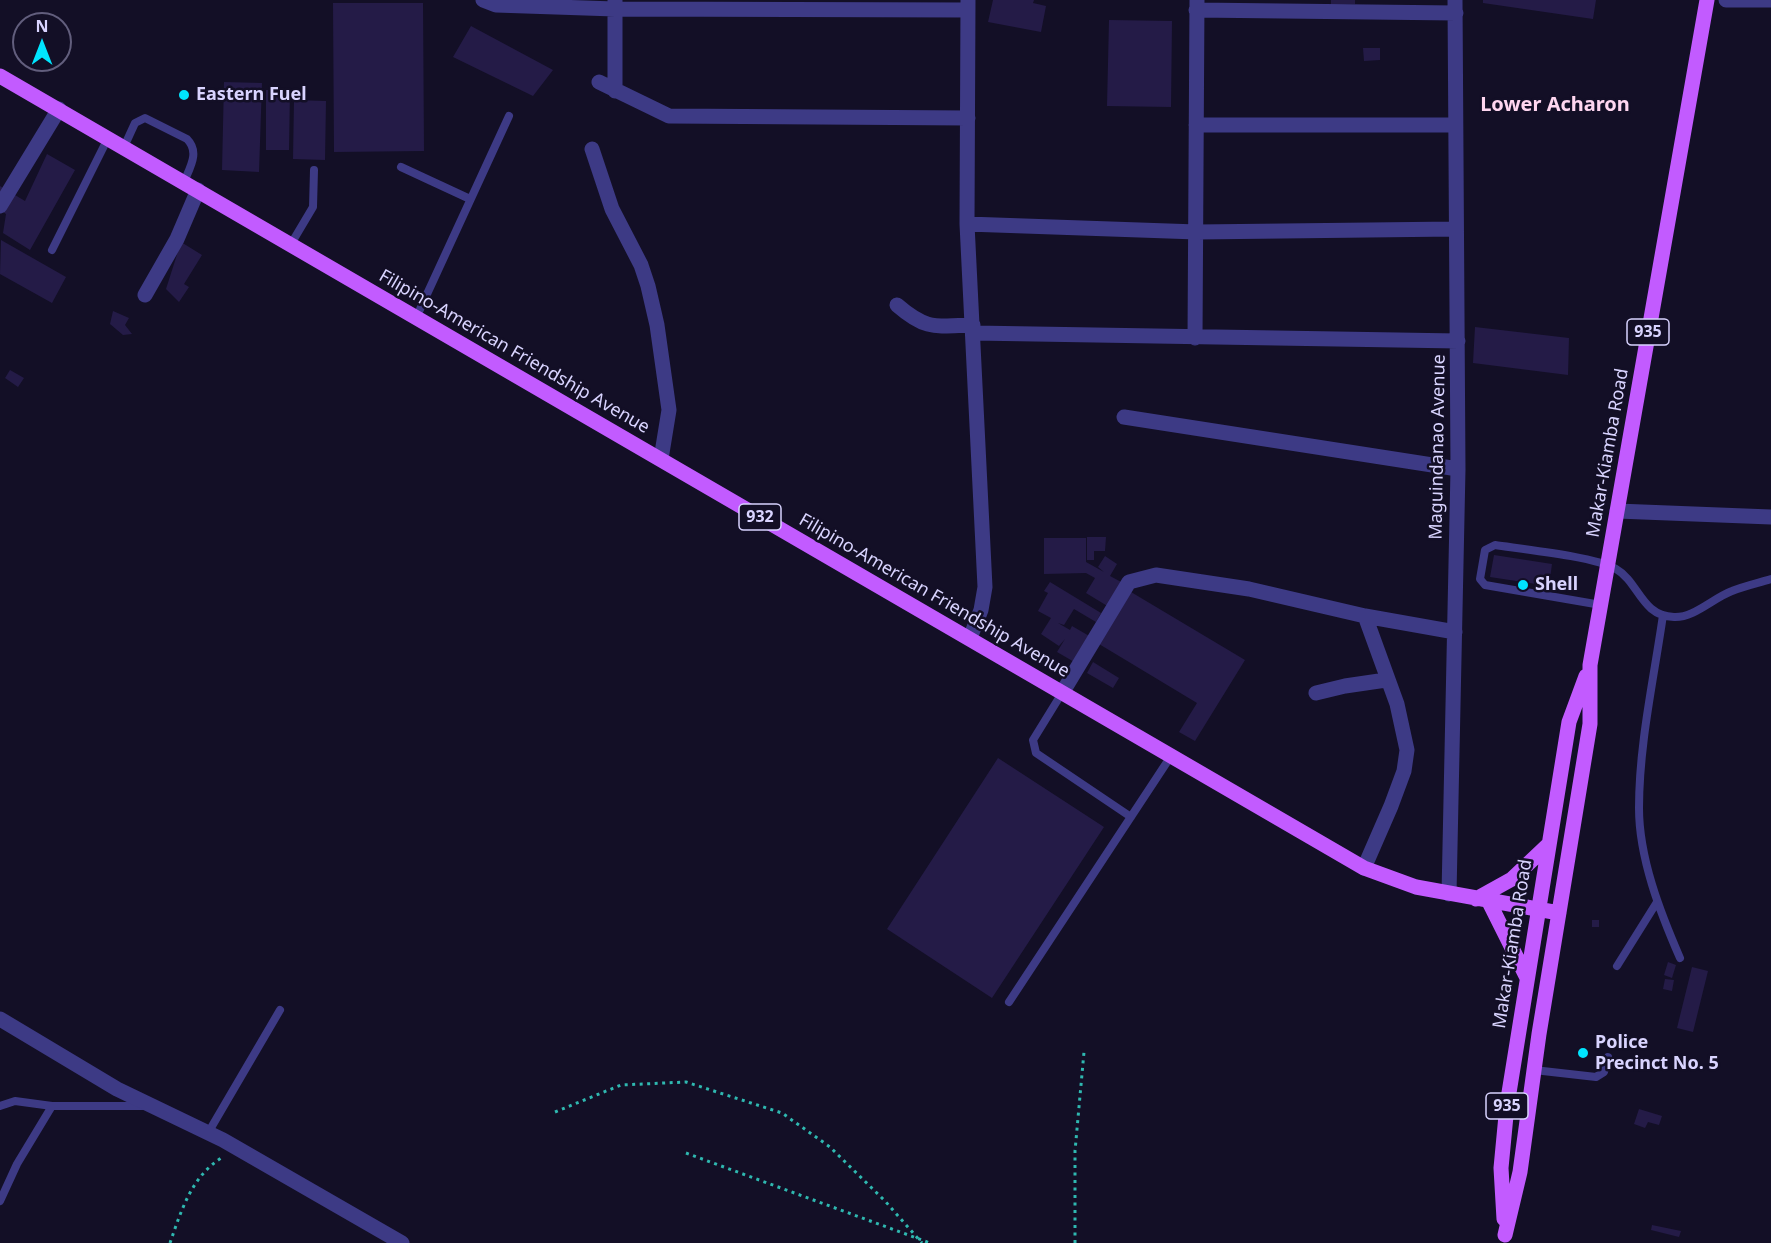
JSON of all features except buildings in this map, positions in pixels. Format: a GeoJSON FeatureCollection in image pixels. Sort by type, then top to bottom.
{"type":"FeatureCollection","features":[{"type":"Feature","properties":{"kind":"main road","name":"Makar-Kiamba Road"},"geometry":{"type":"LineString","coordinates":[[1505,1239],[1502,1168],[1507,1105],[1527,978],[1569,722],[1590,665],[1707,0]]}},
{"type":"Feature","properties":{"kind":"main road","name":"Filipino-American Friendship Avenue"},"geometry":{"type":"LineString","coordinates":[[0,76],[1364,868],[1408,884],[1449,894],[1559,913]]}},
{"type":"Feature","properties":{"kind":"main road","name":"Makar-Kiamba Road"},"geometry":{"type":"LineString","coordinates":[[1505,1239],[1520,1172],[1534,1070],[1590,724],[1590,665]]}},
{"type":"Feature","properties":{"kind":"main road"},"geometry":{"type":"LineString","coordinates":[[1527,978],[1482,899],[1512,879],[1549,844]]}},
{"type":"Feature","properties":{"kind":"street"},"geometry":{"type":"LineString","coordinates":[[483,0],[496,5],[968,5],[967,224],[985,587],[981,610],[970,638]]}},
{"type":"Feature","properties":{"kind":"street"},"geometry":{"type":"LineString","coordinates":[[1726,0],[1771,0]]}},
{"type":"Feature","properties":{"kind":"street"},"geometry":{"type":"LineString","coordinates":[[615,4],[615,91]]}},
{"type":"Feature","properties":{"kind":"street"},"geometry":{"type":"LineString","coordinates":[[1195,338],[1197,5],[1455,6]]}},
{"type":"Feature","properties":{"kind":"street","name":"Maguindanao Avenue"},"geometry":{"type":"LineString","coordinates":[[1449,894],[1458,469],[1455,6]]}},
{"type":"Feature","properties":{"kind":"street"},"geometry":{"type":"LineString","coordinates":[[599,82],[669,116],[968,118]]}},
{"type":"Feature","properties":{"kind":"street"},"geometry":{"type":"LineString","coordinates":[[0,206],[59,109]]}},
{"type":"Feature","properties":{"kind":"street"},"geometry":{"type":"LineString","coordinates":[[1196,125],[1455,125]]}},
{"type":"Feature","properties":{"kind":"street"},"geometry":{"type":"LineString","coordinates":[[592,149],[609,199],[641,265],[650,296],[669,410],[661,459]]}},
{"type":"Feature","properties":{"kind":"street"},"geometry":{"type":"LineString","coordinates":[[145,295],[177,239],[191,186]]}},
{"type":"Feature","properties":{"kind":"street"},"geometry":{"type":"LineString","coordinates":[[967,224],[1197,232],[1455,229]]}},
{"type":"Feature","properties":{"kind":"street"},"geometry":{"type":"LineString","coordinates":[[897,306],[920,324],[974,329],[1195,338],[1458,341]]}},
{"type":"Feature","properties":{"kind":"street"},"geometry":{"type":"LineString","coordinates":[[1124,417],[1458,469]]}},
{"type":"Feature","properties":{"kind":"street"},"geometry":{"type":"LineString","coordinates":[[1617,511],[1771,517]]}},
{"type":"Feature","properties":{"kind":"street"},"geometry":{"type":"LineString","coordinates":[[1062,693],[1129,582],[1156,575],[1249,589],[1365,616],[1455,632]]}},
{"type":"Feature","properties":{"kind":"street"},"geometry":{"type":"LineString","coordinates":[[1364,868],[1404,771],[1407,750],[1397,704],[1386,680],[1365,616]]}},
{"type":"Feature","properties":{"kind":"street"},"geometry":{"type":"LineString","coordinates":[[1316,693],[1386,680]]}},
{"type":"Feature","properties":{"kind":"street"},"geometry":{"type":"LineString","coordinates":[[1,1022],[117,1089],[237,1148],[402,1243]]}},
{"type":"Feature","properties":{"kind":"lane"},"geometry":{"type":"LineString","coordinates":[[416,318],[509,116]]}},
{"type":"Feature","properties":{"kind":"lane"},"geometry":{"type":"LineString","coordinates":[[124,147],[135,123],[145,118],[187,139],[192,144],[194,154],[191,186]]}},
{"type":"Feature","properties":{"kind":"lane"},"geometry":{"type":"LineString","coordinates":[[52,250],[108,138]]}},
{"type":"Feature","properties":{"kind":"lane"},"geometry":{"type":"LineString","coordinates":[[401,167],[470,199]]}},
{"type":"Feature","properties":{"kind":"lane"},"geometry":{"type":"LineString","coordinates":[[291,244],[312,207],[314,170]]}},
{"type":"Feature","properties":{"kind":"lane"},"geometry":{"type":"LineString","coordinates":[[1601,605],[1485,585],[1480,579],[1487,547],[1495,545],[1608,565],[1624,575],[1642,601],[1663,615],[1683,616],[1732,591],[1771,579]]}},
{"type":"Feature","properties":{"kind":"lane"},"geometry":{"type":"LineString","coordinates":[[1663,615],[1643,758],[1639,809],[1657,902],[1680,958]]}},
{"type":"Feature","properties":{"kind":"lane"},"geometry":{"type":"LineString","coordinates":[[1062,693],[1033,740],[1036,753],[1040,759],[1131,817]]}},
{"type":"Feature","properties":{"kind":"lane"},"geometry":{"type":"LineString","coordinates":[[1009,1002],[1171,756]]}},
{"type":"Feature","properties":{"kind":"lane"},"geometry":{"type":"LineString","coordinates":[[1617,966],[1657,902]]}},
{"type":"Feature","properties":{"kind":"lane"},"geometry":{"type":"LineString","coordinates":[[208,1133],[280,1010]]}},
{"type":"Feature","properties":{"kind":"lane"},"geometry":{"type":"LineString","coordinates":[[1534,1070],[1596,1077],[1604,1072],[1608,1058]]}},
{"type":"Feature","properties":{"kind":"lane"},"geometry":{"type":"LineString","coordinates":[[0,1098],[52,1106],[154,1106]]}},
{"type":"Feature","properties":{"kind":"lane"},"geometry":{"type":"LineString","coordinates":[[0,1106],[15,1101]]}},
{"type":"Feature","properties":{"kind":"lane"},"geometry":{"type":"LineString","coordinates":[[0,1201],[17,1164],[52,1106]]}},
{"type":"Feature","properties":{"kind":"path"},"geometry":{"type":"LineString","coordinates":[[1076,1243],[1075,1151],[1084,1052]]}},
{"type":"Feature","properties":{"kind":"path"},"geometry":{"type":"LineString","coordinates":[[555,1112],[621,1085],[686,1082],[782,1113],[830,1148],[885,1201],[922,1243]]}},
{"type":"Feature","properties":{"kind":"path"},"geometry":{"type":"LineString","coordinates":[[170,1243],[186,1197],[211,1164],[237,1148]]}},
{"type":"Feature","properties":{"kind":"path"},"geometry":{"type":"LineString","coordinates":[[686,1153],[930,1243]]}},
{"type":"Feature","properties":{"kind":"place","name":"Eastern Fuel"},"geometry":{"type":"Point","coordinates":[184,95]}},
{"type":"Feature","properties":{"kind":"place","name":"Shell"},"geometry":{"type":"Point","coordinates":[1523,585]}},
{"type":"Feature","properties":{"kind":"place","name":"Police Precinct No. 5"},"geometry":{"type":"Point","coordinates":[1583,1053]}},
{"type":"Feature","properties":{"kind":"district","name":"Lower Acharon"},"geometry":{"type":"Point","coordinates":[1555,105]}}]}
